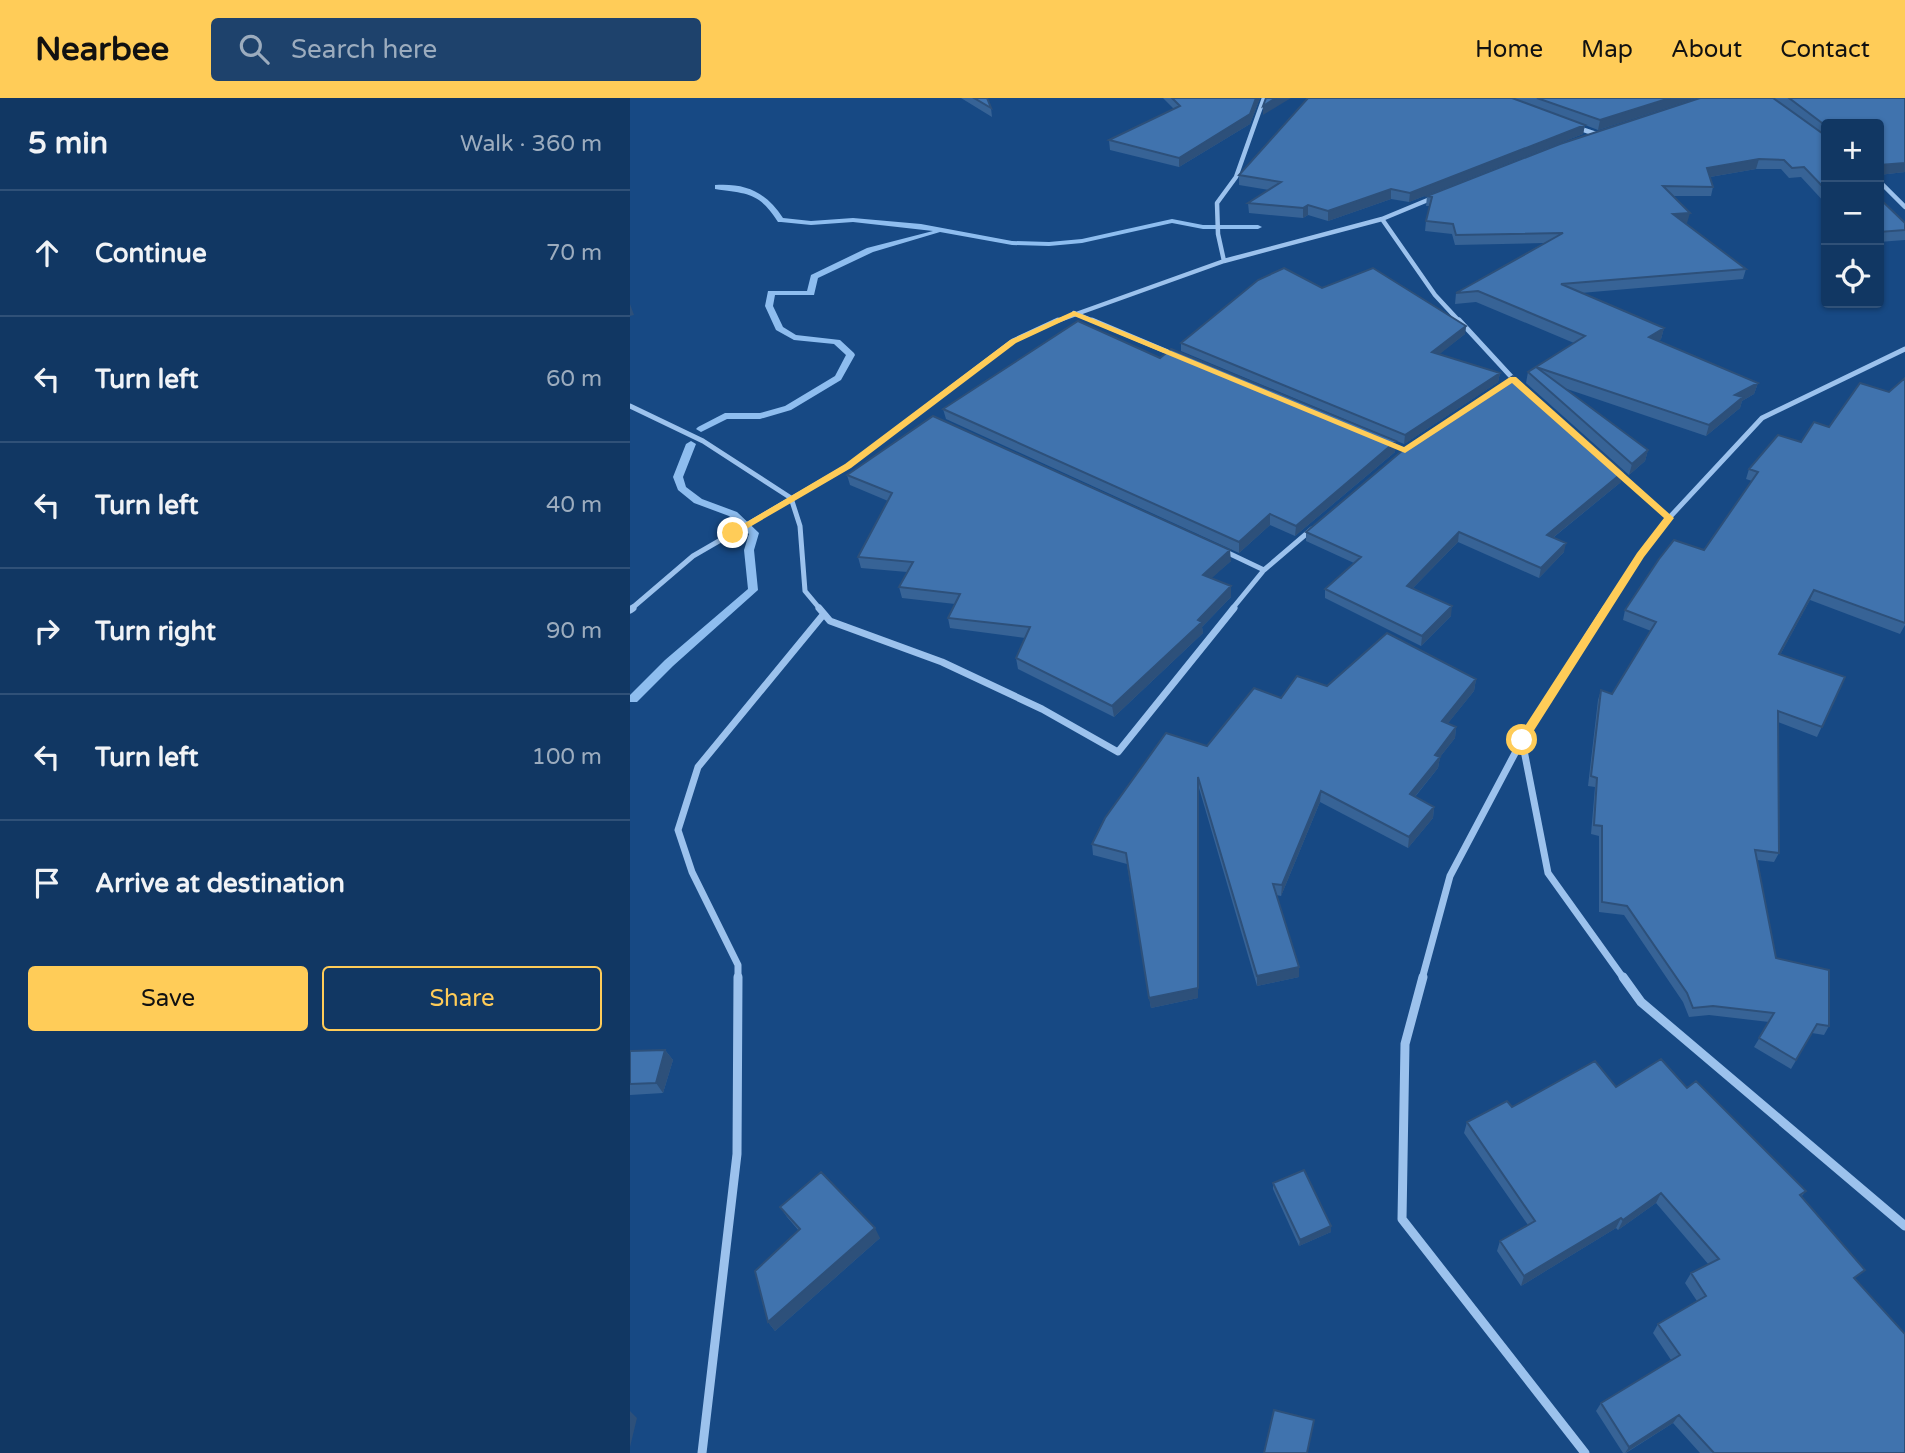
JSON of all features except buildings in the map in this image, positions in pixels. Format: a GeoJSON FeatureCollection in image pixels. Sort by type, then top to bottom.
{"type":"FeatureCollection","features":[{"type":"Feature","properties":{"kind":"street"},"geometry":{"type":"LineString","coordinates":[[1224,261],[1218,234],[1217,203],[1236,177],[1264,98]]}},
{"type":"Feature","properties":{"kind":"street"},"geometry":{"type":"LineString","coordinates":[[1574,126],[1599,135]]}},
{"type":"Feature","properties":{"kind":"street"},"geometry":{"type":"LineString","coordinates":[[1880,182],[1905,207]]}},
{"type":"Feature","properties":{"kind":"street"},"geometry":{"type":"LineString","coordinates":[[630,610],[693,556],[848,466],[921,414],[1013,341],[1074,313],[1171,282],[1224,261],[1382,219],[1441,194]]}},
{"type":"Feature","properties":{"kind":"street"},"geometry":{"type":"LineString","coordinates":[[1382,219],[1435,295],[1523,388]]}},
{"type":"Feature","properties":{"kind":"street"},"geometry":{"type":"LineString","coordinates":[[1074,313],[1188,360]]}},
{"type":"Feature","properties":{"kind":"street"},"geometry":{"type":"LineString","coordinates":[[1585,1453],[1402,1219],[1405,1044],[1450,876],[1522,740],[1640,555],[1669,518],[1762,418],[1905,349]]}},
{"type":"Feature","properties":{"kind":"street"},"geometry":{"type":"LineString","coordinates":[[1502,386],[1513,379]]}},
{"type":"Feature","properties":{"kind":"street"},"geometry":{"type":"LineString","coordinates":[[630,406],[704,441],[791,498],[800,526],[805,591],[830,621],[942,662],[1042,709],[1118,752],[1264,569],[1315,527]]}},
{"type":"Feature","properties":{"kind":"street"},"geometry":{"type":"LineString","coordinates":[[921,414],[934,420]]}},
{"type":"Feature","properties":{"kind":"street"},"geometry":{"type":"LineString","coordinates":[[1607,462],[1669,518]]}},
{"type":"Feature","properties":{"kind":"street"},"geometry":{"type":"LineString","coordinates":[[1214,547],[1264,569]]}},
{"type":"Feature","properties":{"kind":"street"},"geometry":{"type":"LineString","coordinates":[[702,1453],[737,1154],[738,965],[692,872],[678,830],[698,767],[823,615]]}},
{"type":"Feature","properties":{"kind":"street"},"geometry":{"type":"LineString","coordinates":[[1522,740],[1548,873],[1641,1002],[1905,1226]]}},
{"type":"Feature","properties":{"kind":"waterway"},"geometry":{"type":"LineString","coordinates":[[718,187],[755,193],[768,203],[781,220],[811,223],[853,220],[921,226],[1012,243],[1082,241],[1172,221],[1203,227],[1258,227]]}},
{"type":"Feature","properties":{"kind":"waterway"},"geometry":{"type":"LineString","coordinates":[[701,429],[725,416],[760,416],[788,408],[838,378],[851,355],[837,342],[794,337],[779,328],[769,306],[771,293],[811,293],[814,277],[870,250],[936,232]]}},
{"type":"Feature","properties":{"kind":"waterway"},"geometry":{"type":"LineString","coordinates":[[633,699],[669,663],[753,590],[749,550],[754,533],[733,514],[698,501],[681,488],[678,477],[691,444]]}},
{"type":"Feature","properties":{"kind":"route"},"geometry":{"type":"LineString","coordinates":[[733,533],[848,466],[921,414],[1013,341],[1074,313],[1405,450],[1513,379],[1669,518],[1640,555],[1522,740]]}}]}
